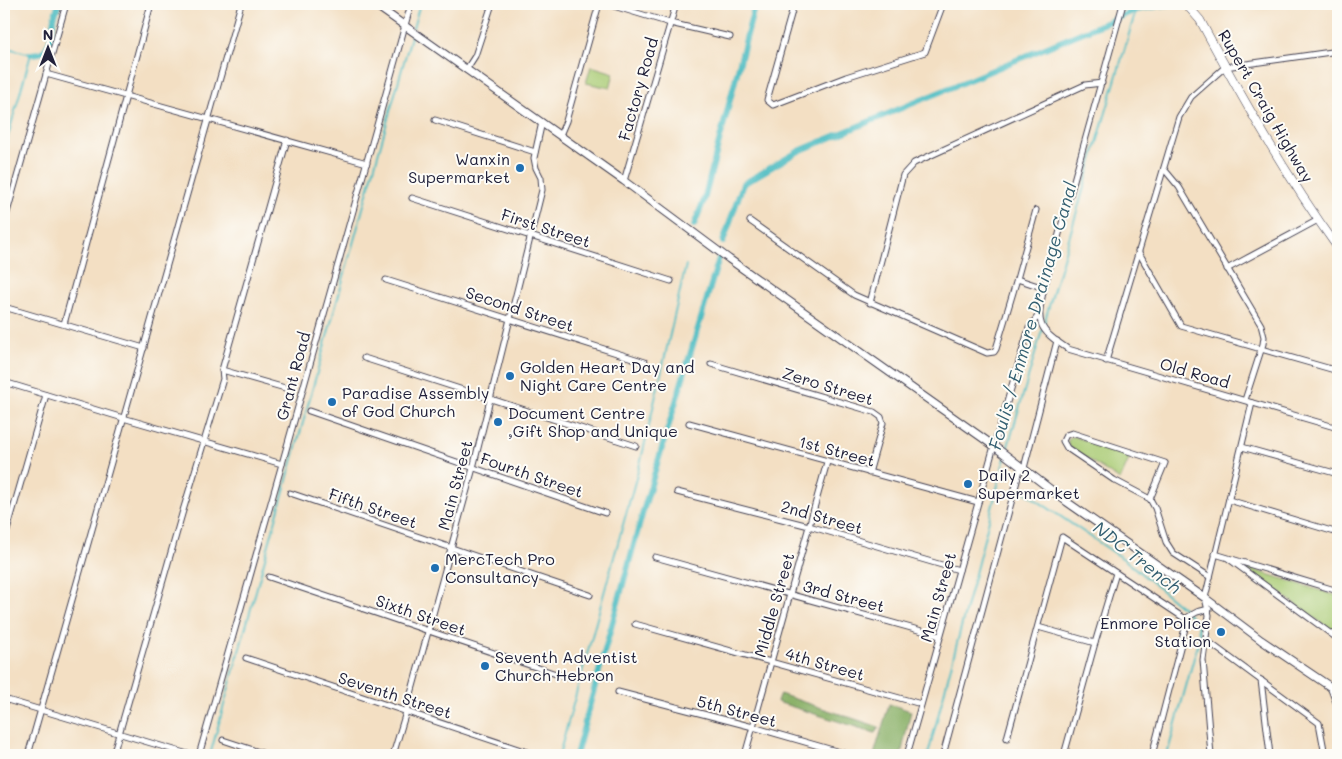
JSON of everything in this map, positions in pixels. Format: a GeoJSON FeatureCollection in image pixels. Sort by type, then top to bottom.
{"type":"FeatureCollection","features":[{"type":"Feature","properties":{"kind":"main road"},"geometry":{"type":"LineString","coordinates":[[374,4],[468,68],[542,122],[559,131],[720,253],[994,446],[1067,502],[1205,598],[1261,640],[1338,692]]}},
{"type":"Feature","properties":{"kind":"main road","name":"Rupert Craig Highway"},"geometry":{"type":"LineString","coordinates":[[1186,4],[1200,20],[1270,145],[1338,248]]}},
{"type":"Feature","properties":{"kind":"street"},"geometry":{"type":"LineString","coordinates":[[4,223],[66,4]]}},
{"type":"Feature","properties":{"kind":"street"},"geometry":{"type":"LineString","coordinates":[[64,324],[151,4]]}},
{"type":"Feature","properties":{"kind":"street"},"geometry":{"type":"LineString","coordinates":[[28,755],[241,4]]}},
{"type":"Feature","properties":{"kind":"street","name":"Grant Road"},"geometry":{"type":"LineString","coordinates":[[199,755],[411,4]]}},
{"type":"Feature","properties":{"kind":"street"},"geometry":{"type":"LineString","coordinates":[[468,68],[475,56],[492,4]]}},
{"type":"Feature","properties":{"kind":"street"},"geometry":{"type":"LineString","coordinates":[[559,131],[566,121],[599,4]]}},
{"type":"Feature","properties":{"kind":"street"},"geometry":{"type":"LineString","coordinates":[[607,4],[670,23],[730,37]]}},
{"type":"Feature","properties":{"kind":"street","name":"Factory Road"},"geometry":{"type":"LineString","coordinates":[[624,180],[676,4]]}},
{"type":"Feature","properties":{"kind":"street"},"geometry":{"type":"LineString","coordinates":[[794,4],[767,100],[773,106],[846,78],[926,52],[943,4]]}},
{"type":"Feature","properties":{"kind":"street","name":"Main Street"},"geometry":{"type":"LineString","coordinates":[[907,755],[994,446],[1030,328],[1039,317],[1044,288],[1123,4]]}},
{"type":"Feature","properties":{"kind":"street"},"geometry":{"type":"LineString","coordinates":[[1106,361],[1179,118],[1191,97],[1225,67],[1338,52]]}},
{"type":"Feature","properties":{"kind":"street"},"geometry":{"type":"LineString","coordinates":[[46,74],[367,163]]}},
{"type":"Feature","properties":{"kind":"street"},"geometry":{"type":"LineString","coordinates":[[870,303],[903,174],[914,163],[1085,85],[1102,82]]}},
{"type":"Feature","properties":{"kind":"street"},"geometry":{"type":"LineString","coordinates":[[435,120],[535,152],[542,122]]}},
{"type":"Feature","properties":{"kind":"street"},"geometry":{"type":"LineString","coordinates":[[114,755],[223,378],[222,370],[287,140]]}},
{"type":"Feature","properties":{"kind":"street","name":"Main Street"},"geometry":{"type":"LineString","coordinates":[[393,755],[473,468],[542,190],[541,178],[534,158],[535,152]]}},
{"type":"Feature","properties":{"kind":"street"},"geometry":{"type":"LineString","coordinates":[[1164,170],[1179,188],[1261,325],[1264,337],[1262,350],[1245,400]]}},
{"type":"Feature","properties":{"kind":"street","name":"First Street"},"geometry":{"type":"LineString","coordinates":[[412,198],[671,281]]}},
{"type":"Feature","properties":{"kind":"street"},"geometry":{"type":"LineString","coordinates":[[750,221],[854,295],[987,353],[994,352],[1018,279],[1036,210]]}},
{"type":"Feature","properties":{"kind":"street"},"geometry":{"type":"LineString","coordinates":[[1227,269],[1318,220]]}},
{"type":"Feature","properties":{"kind":"street"},"geometry":{"type":"LineString","coordinates":[[1138,250],[1181,326],[1338,371]]}},
{"type":"Feature","properties":{"kind":"street"},"geometry":{"type":"LineString","coordinates":[[1018,279],[1044,288]]}},
{"type":"Feature","properties":{"kind":"street","name":"Second Street"},"geometry":{"type":"LineString","coordinates":[[386,280],[645,362]]}},
{"type":"Feature","properties":{"kind":"street"},"geometry":{"type":"LineString","coordinates":[[4,307],[144,348]]}},
{"type":"Feature","properties":{"kind":"street","name":"Old Road"},"geometry":{"type":"LineString","coordinates":[[1039,317],[1048,335],[1068,349],[1338,428]]}},
{"type":"Feature","properties":{"kind":"street"},"geometry":{"type":"LineString","coordinates":[[943,755],[1057,342]]}},
{"type":"Feature","properties":{"kind":"street"},"geometry":{"type":"LineString","coordinates":[[364,358],[636,446]]}},
{"type":"Feature","properties":{"kind":"street","name":"Zero Street"},"geometry":{"type":"LineString","coordinates":[[711,364],[874,412],[881,417],[883,423],[869,473]]}},
{"type":"Feature","properties":{"kind":"street"},"geometry":{"type":"LineString","coordinates":[[222,370],[292,390]]}},
{"type":"Feature","properties":{"kind":"street"},"geometry":{"type":"LineString","coordinates":[[4,382],[282,464]]}},
{"type":"Feature","properties":{"kind":"street"},"geometry":{"type":"LineString","coordinates":[[4,542],[46,395]]}},
{"type":"Feature","properties":{"kind":"street"},"geometry":{"type":"LineString","coordinates":[[1211,755],[1203,660],[1209,609],[1205,598],[1252,403]]}},
{"type":"Feature","properties":{"kind":"street","name":"Fourth Street"},"geometry":{"type":"LineString","coordinates":[[309,411],[606,513]]}},
{"type":"Feature","properties":{"kind":"street","name":"1st Street"},"geometry":{"type":"LineString","coordinates":[[690,423],[978,502]]}},
{"type":"Feature","properties":{"kind":"street"},"geometry":{"type":"LineString","coordinates":[[1150,499],[1165,463],[1072,433],[1066,435],[1063,441],[1067,448],[1114,480],[1150,499],[1172,553],[1210,577]]}},
{"type":"Feature","properties":{"kind":"street"},"geometry":{"type":"LineString","coordinates":[[1242,447],[1338,474]]}},
{"type":"Feature","properties":{"kind":"street","name":"Middle Street"},"geometry":{"type":"LineString","coordinates":[[745,755],[827,462]]}},
{"type":"Feature","properties":{"kind":"street","name":"2nd Street"},"geometry":{"type":"LineString","coordinates":[[677,492],[809,526],[959,570]]}},
{"type":"Feature","properties":{"kind":"street","name":"Fifth Street"},"geometry":{"type":"LineString","coordinates":[[290,493],[590,595]]}},
{"type":"Feature","properties":{"kind":"street"},"geometry":{"type":"LineString","coordinates":[[1228,500],[1338,533]]}},
{"type":"Feature","properties":{"kind":"street"},"geometry":{"type":"LineString","coordinates":[[1007,738],[1062,537],[1188,619]]}},
{"type":"Feature","properties":{"kind":"street"},"geometry":{"type":"LineString","coordinates":[[1216,554],[1338,591]]}},
{"type":"Feature","properties":{"kind":"street","name":"3rd Street"},"geometry":{"type":"LineString","coordinates":[[654,557],[940,636]]}},
{"type":"Feature","properties":{"kind":"street"},"geometry":{"type":"LineString","coordinates":[[1229,559],[1338,639]]}},
{"type":"Feature","properties":{"kind":"street"},"geometry":{"type":"LineString","coordinates":[[1064,755],[1116,573]]}},
{"type":"Feature","properties":{"kind":"street","name":"Sixth Street"},"geometry":{"type":"LineString","coordinates":[[268,577],[565,677]]}},
{"type":"Feature","properties":{"kind":"street"},"geometry":{"type":"LineString","coordinates":[[1152,755],[1188,619],[1197,612],[1209,609]]}},
{"type":"Feature","properties":{"kind":"street","name":"4th Street"},"geometry":{"type":"LineString","coordinates":[[635,624],[921,704]]}},
{"type":"Feature","properties":{"kind":"street"},"geometry":{"type":"LineString","coordinates":[[1038,627],[1095,643]]}},
{"type":"Feature","properties":{"kind":"street"},"geometry":{"type":"LineString","coordinates":[[1206,640],[1320,722],[1325,755]]}},
{"type":"Feature","properties":{"kind":"street","name":"Seventh Street"},"geometry":{"type":"LineString","coordinates":[[246,658],[536,755]]}},
{"type":"Feature","properties":{"kind":"street"},"geometry":{"type":"LineString","coordinates":[[1261,680],[1270,755]]}},
{"type":"Feature","properties":{"kind":"street"},"geometry":{"type":"LineString","coordinates":[[1330,687],[1338,707]]}},
{"type":"Feature","properties":{"kind":"street","name":"5th Street"},"geometry":{"type":"LineString","coordinates":[[618,692],[753,727],[850,755]]}},
{"type":"Feature","properties":{"kind":"street"},"geometry":{"type":"LineString","coordinates":[[4,699],[191,755]]}},
{"type":"Feature","properties":{"kind":"street"},"geometry":{"type":"LineString","coordinates":[[223,740],[268,755]]}},
{"type":"Feature","properties":{"kind":"green space"},"geometry":{"type":"Polygon","coordinates":[[[591,66],[614,73],[610,88],[586,83],[591,66]]]}},
{"type":"Feature","properties":{"kind":"green space"},"geometry":{"type":"Polygon","coordinates":[[[1073,436],[1130,457],[1120,480],[1068,446],[1068,440],[1073,436]]]}},
{"type":"Feature","properties":{"kind":"green space"},"geometry":{"type":"Polygon","coordinates":[[[1244,567],[1338,596],[1338,635],[1244,567]]]}},
{"type":"Feature","properties":{"kind":"green space"},"geometry":{"type":"Polygon","coordinates":[[[780,694],[879,727],[875,733],[777,702],[780,694]]]}},
{"type":"Feature","properties":{"kind":"green space"},"geometry":{"type":"Polygon","coordinates":[[[889,704],[911,711],[901,755],[874,755],[889,704]]]}},
{"type":"Feature","properties":{"kind":"waterway"},"geometry":{"type":"LineString","coordinates":[[31,54],[40,53],[46,49],[59,4]]}},
{"type":"Feature","properties":{"kind":"waterway"},"geometry":{"type":"LineString","coordinates":[[413,28],[420,4]]}},
{"type":"Feature","properties":{"kind":"waterway"},"geometry":{"type":"LineString","coordinates":[[694,225],[704,200],[755,4]]}},
{"type":"Feature","properties":{"kind":"waterway","name":"Foulis / Enmore Drainage Canal"},"geometry":{"type":"LineString","coordinates":[[1006,453],[1136,10],[1141,4]]}},
{"type":"Feature","properties":{"kind":"waterway"},"geometry":{"type":"LineString","coordinates":[[723,242],[743,184],[799,151],[1136,10],[1170,4]]}},
{"type":"Feature","properties":{"kind":"waterway"},"geometry":{"type":"LineString","coordinates":[[210,755],[412,33]]}},
{"type":"Feature","properties":{"kind":"waterway"},"geometry":{"type":"LineString","coordinates":[[4,47],[31,54],[4,150]]}},
{"type":"Feature","properties":{"kind":"waterway"},"geometry":{"type":"LineString","coordinates":[[576,755],[644,508],[719,258]]}},
{"type":"Feature","properties":{"kind":"waterway"},"geometry":{"type":"LineString","coordinates":[[559,755],[641,460],[686,265]]}},
{"type":"Feature","properties":{"kind":"waterway","name":"Foulis / Enmore Drainage Canal"},"geometry":{"type":"LineString","coordinates":[[928,755],[1005,458]]}},
{"type":"Feature","properties":{"kind":"waterway","name":"NDC Trench"},"geometry":{"type":"LineString","coordinates":[[1020,489],[1125,560],[1183,608],[1197,623],[1200,636],[1167,755]]}},
{"type":"Feature","properties":{"kind":"place","name":"Wanxin Supermarket"},"geometry":{"type":"Point","coordinates":[520,168]}},
{"type":"Feature","properties":{"kind":"place","name":"Golden Heart Day and Night Care Centre"},"geometry":{"type":"Point","coordinates":[510,376]}},
{"type":"Feature","properties":{"kind":"place","name":"Paradise Assembly of God Church"},"geometry":{"type":"Point","coordinates":[332,402]}},
{"type":"Feature","properties":{"kind":"place","name":"Document Centre ,Gift Shop and Unique"},"geometry":{"type":"Point","coordinates":[498,422]}},
{"type":"Feature","properties":{"kind":"place","name":"Daily 2 Supermarket"},"geometry":{"type":"Point","coordinates":[968,484]}},
{"type":"Feature","properties":{"kind":"place","name":"MercTech Pro Consultancy"},"geometry":{"type":"Point","coordinates":[435,568]}},
{"type":"Feature","properties":{"kind":"place","name":"Enmore Police Station"},"geometry":{"type":"Point","coordinates":[1221,632]}},
{"type":"Feature","properties":{"kind":"place","name":"Seventh Adventist Church Hebron"},"geometry":{"type":"Point","coordinates":[485,666]}}]}
